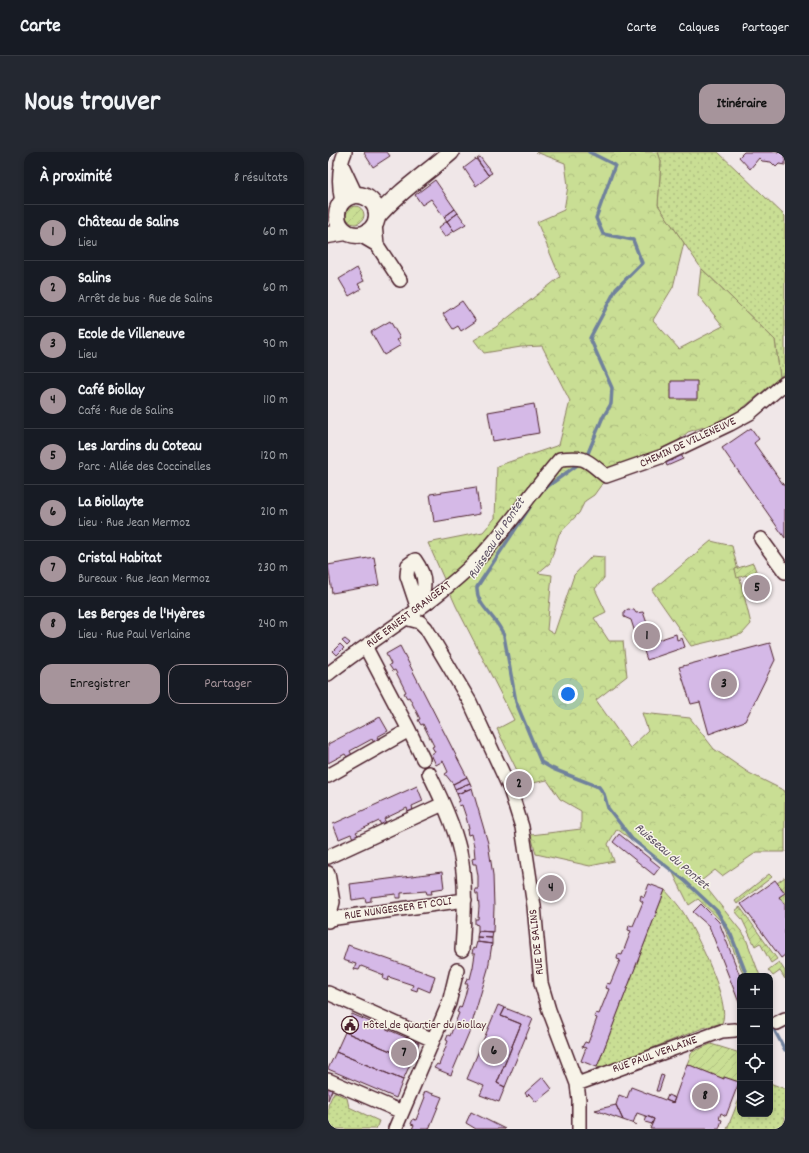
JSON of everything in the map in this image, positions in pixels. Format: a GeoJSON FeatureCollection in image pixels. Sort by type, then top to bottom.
{"type":"FeatureCollection","features":[{"type":"Feature","properties":{"kind":"street"},"geometry":{"type":"LineString","coordinates":[[328,235],[368,232],[386,206],[451,152]]}},
{"type":"Feature","properties":{"kind":"street"},"geometry":{"type":"LineString","coordinates":[[343,157],[339,224],[353,234],[377,245]]}},
{"type":"Feature","properties":{"kind":"street"},"geometry":{"type":"LineString","coordinates":[[371,200],[405,189]]}},
{"type":"Feature","properties":{"kind":"street"},"geometry":{"type":"LineString","coordinates":[[341,208],[367,197],[371,200],[375,207],[377,245],[400,280]]}},
{"type":"Feature","properties":{"kind":"street","name":"CHEMIN DE VILLENEUVE"},"geometry":{"type":"LineString","coordinates":[[586,461],[606,476],[663,456],[750,413],[785,383]]}},
{"type":"Feature","properties":{"kind":"street","name":"RUE ERNEST GRANGEAT"},"geometry":{"type":"LineString","coordinates":[[330,669],[366,648],[440,593],[479,558],[516,515],[542,479],[560,459],[586,461]]}},
{"type":"Feature","properties":{"kind":"street"},"geometry":{"type":"LineString","coordinates":[[761,539],[785,572]]}},
{"type":"Feature","properties":{"kind":"street","name":"RUE DE SALINS"},"geometry":{"type":"LineString","coordinates":[[405,618],[420,622],[426,628],[470,702],[510,789],[522,827],[534,906],[541,983],[548,1010],[577,1084],[579,1100],[579,1129]]}},
{"type":"Feature","properties":{"kind":"street"},"geometry":{"type":"LineString","coordinates":[[366,648],[423,758]]}},
{"type":"Feature","properties":{"kind":"street"},"geometry":{"type":"LineString","coordinates":[[328,776],[409,730]]}},
{"type":"Feature","properties":{"kind":"street","name":"RUE NUNGESSER ET COLI"},"geometry":{"type":"LineString","coordinates":[[328,920],[464,900],[460,853],[443,804],[429,773]]}},
{"type":"Feature","properties":{"kind":"street"},"geometry":{"type":"LineString","coordinates":[[328,857],[443,804]]}},
{"type":"Feature","properties":{"kind":"street"},"geometry":{"type":"LineString","coordinates":[[328,873],[333,902],[328,920]]}},
{"type":"Feature","properties":{"kind":"street"},"geometry":{"type":"LineString","coordinates":[[462,950],[464,900]]}},
{"type":"Feature","properties":{"kind":"street"},"geometry":{"type":"LineString","coordinates":[[395,1129],[449,1003],[457,970]]}},
{"type":"Feature","properties":{"kind":"street"},"geometry":{"type":"LineString","coordinates":[[328,993],[433,1040]]}},
{"type":"Feature","properties":{"kind":"street","name":"RUE PAUL VERLAINE"},"geometry":{"type":"LineString","coordinates":[[577,1084],[722,1031],[735,1030]]}},
{"type":"Feature","properties":{"kind":"street"},"geometry":{"type":"LineString","coordinates":[[328,1080],[402,1112]]}},
{"type":"Feature","properties":{"kind":"green space"},"geometry":{"type":"Polygon","coordinates":[[[536,152],[658,152],[661,161],[658,205],[684,243],[673,287],[653,320],[679,349],[723,326],[698,295],[701,268],[775,340],[780,377],[737,413],[716,423],[688,432],[673,445],[612,470],[594,495],[585,501],[579,513],[559,534],[550,563],[538,573],[552,575],[547,630],[554,634],[574,575],[592,556],[604,557],[604,578],[595,589],[606,612],[594,618],[609,641],[623,641],[627,676],[596,700],[630,748],[648,731],[642,713],[690,718],[714,749],[749,773],[785,791],[785,852],[757,852],[722,876],[715,870],[701,881],[745,936],[759,973],[743,973],[722,922],[698,899],[689,905],[671,869],[617,829],[608,844],[614,861],[590,866],[536,854],[531,835],[581,829],[581,811],[560,799],[547,780],[524,785],[497,729],[514,720],[456,606],[428,543],[483,532],[495,518],[497,466],[559,445],[570,401],[542,346],[521,347],[484,353],[474,340],[496,327],[560,277],[537,222],[564,210],[568,186],[565,163],[536,152]]]}},
{"type":"Feature","properties":{"kind":"green space"},"geometry":{"type":"Polygon","coordinates":[[[658,152],[718,152],[785,216],[785,373],[780,377],[775,340],[701,268],[658,205],[661,162],[658,152]]]}},
{"type":"Feature","properties":{"kind":"green space"},"geometry":{"type":"Polygon","coordinates":[[[351,206],[359,206],[364,211],[362,222],[359,224],[351,224],[346,219],[346,211],[351,206]]]}},
{"type":"Feature","properties":{"kind":"green space"},"geometry":{"type":"Polygon","coordinates":[[[711,541],[732,546],[751,624],[742,634],[691,646],[652,590],[711,541]]]}},
{"type":"Feature","properties":{"kind":"green space"},"geometry":{"type":"Polygon","coordinates":[[[753,563],[767,599],[756,603],[746,575],[737,578],[735,569],[753,563]]]}},
{"type":"Feature","properties":{"kind":"green space"},"geometry":{"type":"Polygon","coordinates":[[[769,874],[772,877],[737,904],[735,901],[769,874]]]}},
{"type":"Feature","properties":{"kind":"green space"},"geometry":{"type":"Polygon","coordinates":[[[785,877],[785,892],[777,883],[785,877]]]}},
{"type":"Feature","properties":{"kind":"green space"},"geometry":{"type":"Polygon","coordinates":[[[665,890],[683,912],[711,967],[722,1000],[724,1013],[722,1023],[703,1028],[602,1068],[597,1067],[665,890]]]}},
{"type":"Feature","properties":{"kind":"green space"},"geometry":{"type":"Polygon","coordinates":[[[785,892],[785,905],[779,897],[785,892]]]}},
{"type":"Feature","properties":{"kind":"green space"},"geometry":{"type":"Polygon","coordinates":[[[740,907],[777,959],[771,963],[760,943],[755,946],[742,919],[735,911],[740,907]]]}},
{"type":"Feature","properties":{"kind":"green space"},"geometry":{"type":"Polygon","coordinates":[[[779,962],[785,971],[785,979],[780,971],[773,976],[773,973],[770,973],[768,970],[779,962]]]}},
{"type":"Feature","properties":{"kind":"green space"},"geometry":{"type":"Polygon","coordinates":[[[711,1044],[737,1052],[737,1081],[724,1077],[724,1079],[687,1064],[692,1052],[711,1044]]]}},
{"type":"Feature","properties":{"kind":"green space"},"geometry":{"type":"Polygon","coordinates":[[[773,1084],[785,1089],[785,1120],[782,1129],[727,1129],[737,1104],[737,1117],[773,1117],[773,1084]]]}},
{"type":"Feature","properties":{"kind":"green space"},"geometry":{"type":"Polygon","coordinates":[[[334,1092],[347,1098],[349,1107],[379,1121],[376,1129],[328,1129],[328,1105],[334,1092]]]}},
{"type":"Feature","properties":{"kind":"building"},"geometry":{"type":"Polygon","coordinates":[[[387,152],[390,156],[373,167],[364,153],[387,152]]]}},
{"type":"Feature","properties":{"kind":"building"},"geometry":{"type":"Polygon","coordinates":[[[744,152],[785,152],[785,165],[779,164],[776,167],[771,162],[762,161],[759,158],[750,169],[739,157],[744,152]]]}},
{"type":"Feature","properties":{"kind":"building"},"geometry":{"type":"Polygon","coordinates":[[[480,157],[492,173],[488,175],[477,159],[480,157]]]}},
{"type":"Feature","properties":{"kind":"building"},"geometry":{"type":"Polygon","coordinates":[[[476,159],[489,176],[476,186],[464,168],[476,159]]]}},
{"type":"Feature","properties":{"kind":"building"},"geometry":{"type":"Polygon","coordinates":[[[435,180],[455,209],[444,217],[431,199],[422,205],[415,195],[435,180]]]}},
{"type":"Feature","properties":{"kind":"building"},"geometry":{"type":"Polygon","coordinates":[[[455,209],[458,213],[447,221],[444,217],[455,209]]]}},
{"type":"Feature","properties":{"kind":"building"},"geometry":{"type":"Polygon","coordinates":[[[458,213],[466,224],[454,231],[447,221],[458,213]]]}},
{"type":"Feature","properties":{"kind":"building"},"geometry":{"type":"Polygon","coordinates":[[[447,221],[454,231],[445,237],[438,228],[447,221]]]}},
{"type":"Feature","properties":{"kind":"building"},"geometry":{"type":"Polygon","coordinates":[[[357,268],[364,281],[358,284],[361,289],[349,296],[339,279],[357,268]]]}},
{"type":"Feature","properties":{"kind":"building"},"geometry":{"type":"Polygon","coordinates":[[[462,301],[476,321],[461,331],[458,326],[453,329],[443,314],[462,301]]]}},
{"type":"Feature","properties":{"kind":"building"},"geometry":{"type":"Polygon","coordinates":[[[390,321],[400,338],[397,340],[401,345],[384,355],[371,332],[390,321]]]}},
{"type":"Feature","properties":{"kind":"building"},"geometry":{"type":"Polygon","coordinates":[[[671,381],[697,381],[697,399],[671,399],[671,381]]]}},
{"type":"Feature","properties":{"kind":"building"},"geometry":{"type":"Polygon","coordinates":[[[534,404],[539,433],[493,441],[488,412],[534,404]]]}},
{"type":"Feature","properties":{"kind":"building"},"geometry":{"type":"Polygon","coordinates":[[[751,428],[759,439],[754,443],[785,487],[785,538],[722,448],[751,428]]]}},
{"type":"Feature","properties":{"kind":"building"},"geometry":{"type":"Polygon","coordinates":[[[680,451],[683,459],[667,466],[664,458],[680,451]]]}},
{"type":"Feature","properties":{"kind":"building"},"geometry":{"type":"Polygon","coordinates":[[[476,487],[480,514],[434,522],[430,494],[476,487]]]}},
{"type":"Feature","properties":{"kind":"building"},"geometry":{"type":"Polygon","coordinates":[[[374,557],[379,585],[332,593],[328,565],[374,557]]]}},
{"type":"Feature","properties":{"kind":"building"},"geometry":{"type":"Polygon","coordinates":[[[628,609],[634,610],[636,613],[643,612],[648,626],[654,624],[658,640],[676,634],[677,640],[682,638],[685,647],[647,660],[642,645],[640,648],[631,620],[624,617],[624,612],[628,609]]]}},
{"type":"Feature","properties":{"kind":"building"},"geometry":{"type":"Polygon","coordinates":[[[345,639],[350,643],[347,646],[342,641],[345,639]]]}},
{"type":"Feature","properties":{"kind":"building"},"geometry":{"type":"Polygon","coordinates":[[[770,643],[775,660],[745,721],[709,734],[700,702],[691,704],[679,667],[770,643]]]}},
{"type":"Feature","properties":{"kind":"building"},"geometry":{"type":"Polygon","coordinates":[[[340,644],[344,648],[337,655],[333,651],[340,644]]]}},
{"type":"Feature","properties":{"kind":"building"},"geometry":{"type":"Polygon","coordinates":[[[400,646],[467,777],[453,784],[445,774],[448,772],[443,761],[436,765],[431,754],[435,752],[432,747],[434,746],[423,724],[421,725],[418,720],[420,719],[409,697],[407,698],[404,693],[406,692],[395,670],[393,671],[389,665],[391,664],[386,654],[400,646]]]}},
{"type":"Feature","properties":{"kind":"building"},"geometry":{"type":"Polygon","coordinates":[[[380,717],[388,731],[377,737],[379,740],[374,743],[372,739],[350,751],[352,755],[347,757],[345,754],[328,763],[328,744],[380,717]]]}},
{"type":"Feature","properties":{"kind":"building"},"geometry":{"type":"Polygon","coordinates":[[[467,777],[470,783],[455,789],[453,784],[467,777]]]}},
{"type":"Feature","properties":{"kind":"building"},"geometry":{"type":"Polygon","coordinates":[[[470,783],[472,788],[457,794],[455,789],[470,783]]]}},
{"type":"Feature","properties":{"kind":"building"},"geometry":{"type":"Polygon","coordinates":[[[417,786],[423,801],[412,806],[413,810],[408,812],[407,808],[384,819],[386,823],[381,825],[379,821],[356,832],[358,835],[353,838],[351,834],[339,839],[333,824],[417,786]]]}},
{"type":"Feature","properties":{"kind":"building"},"geometry":{"type":"Polygon","coordinates":[[[472,788],[488,843],[493,875],[493,932],[478,931],[478,925],[475,924],[475,919],[478,919],[479,907],[478,894],[476,894],[475,889],[478,889],[478,876],[476,864],[473,864],[472,859],[475,858],[474,846],[471,834],[468,835],[467,830],[469,829],[466,817],[462,805],[459,806],[458,802],[460,801],[457,794],[472,788]]]}},
{"type":"Feature","properties":{"kind":"building"},"geometry":{"type":"Polygon","coordinates":[[[619,834],[660,867],[654,875],[613,842],[619,834]]]}},
{"type":"Feature","properties":{"kind":"building"},"geometry":{"type":"Polygon","coordinates":[[[442,872],[444,888],[431,890],[432,894],[427,894],[426,891],[401,893],[401,898],[396,898],[396,894],[371,897],[371,901],[366,902],[365,898],[352,900],[350,884],[442,872]]]}},
{"type":"Feature","properties":{"kind":"building"},"geometry":{"type":"Polygon","coordinates":[[[775,880],[785,893],[779,897],[785,905],[785,955],[781,958],[741,904],[775,880]]]}},
{"type":"Feature","properties":{"kind":"building"},"geometry":{"type":"Polygon","coordinates":[[[649,884],[665,890],[597,1067],[581,1061],[586,1048],[582,1047],[585,1042],[588,1043],[597,1018],[594,1017],[596,1013],[599,1014],[609,989],[605,988],[607,983],[610,984],[620,960],[617,959],[618,954],[622,955],[631,931],[628,930],[629,925],[633,926],[643,902],[640,900],[641,895],[644,897],[649,884]]]}},
{"type":"Feature","properties":{"kind":"building"},"geometry":{"type":"Polygon","coordinates":[[[701,904],[719,922],[739,973],[737,973],[737,997],[709,926],[693,912],[701,904]]]}},
{"type":"Feature","properties":{"kind":"building"},"geometry":{"type":"Polygon","coordinates":[[[478,931],[493,932],[492,938],[477,937],[478,931]]]}},
{"type":"Feature","properties":{"kind":"building"},"geometry":{"type":"Polygon","coordinates":[[[477,937],[492,938],[492,944],[477,942],[477,937]]]}},
{"type":"Feature","properties":{"kind":"building"},"geometry":{"type":"Polygon","coordinates":[[[477,942],[492,944],[488,969],[470,1030],[451,1075],[434,1068],[437,1064],[439,1065],[448,1041],[446,1040],[448,1035],[450,1036],[459,1013],[457,1012],[459,1007],[461,1008],[468,984],[465,984],[467,978],[470,979],[473,967],[475,954],[472,954],[473,948],[475,949],[477,942]]]}},
{"type":"Feature","properties":{"kind":"building"},"geometry":{"type":"Polygon","coordinates":[[[348,945],[435,976],[430,992],[418,987],[417,991],[411,989],[413,985],[389,977],[388,981],[383,979],[384,975],[361,966],[359,970],[354,969],[356,964],[343,960],[348,945]]]}},
{"type":"Feature","properties":{"kind":"building"},"geometry":{"type":"Polygon","coordinates":[[[498,1005],[505,1008],[501,1016],[521,1024],[497,1083],[505,1087],[499,1102],[480,1095],[484,1086],[467,1079],[498,1005]]]}},
{"type":"Feature","properties":{"kind":"building"},"geometry":{"type":"Polygon","coordinates":[[[505,1008],[533,1019],[505,1087],[497,1083],[521,1024],[501,1016],[505,1008]]]}},
{"type":"Feature","properties":{"kind":"building"},"geometry":{"type":"Polygon","coordinates":[[[352,1014],[419,1043],[412,1060],[345,1032],[352,1014]]]}},
{"type":"Feature","properties":{"kind":"building"},"geometry":{"type":"Polygon","coordinates":[[[345,1032],[412,1060],[403,1080],[336,1052],[345,1032]]]}},
{"type":"Feature","properties":{"kind":"building"},"geometry":{"type":"Polygon","coordinates":[[[336,1052],[403,1080],[396,1098],[328,1069],[336,1052]]]}},
{"type":"Feature","properties":{"kind":"building"},"geometry":{"type":"Polygon","coordinates":[[[687,1064],[724,1079],[724,1077],[737,1081],[737,1087],[726,1116],[721,1113],[719,1119],[722,1120],[719,1129],[650,1129],[654,1119],[637,1113],[633,1123],[637,1125],[623,1120],[616,1105],[619,1095],[627,1098],[631,1087],[673,1103],[687,1064]]]}},
{"type":"Feature","properties":{"kind":"building"},"geometry":{"type":"Polygon","coordinates":[[[661,1075],[664,1076],[659,1091],[656,1091],[661,1075]]]}},
{"type":"Feature","properties":{"kind":"building"},"geometry":{"type":"Polygon","coordinates":[[[543,1077],[552,1089],[536,1102],[529,1094],[527,1096],[525,1093],[543,1077]]]}},
{"type":"Feature","properties":{"kind":"building"},"geometry":{"type":"Polygon","coordinates":[[[328,1088],[332,1090],[328,1100],[328,1088]]]}},
{"type":"Feature","properties":{"kind":"building"},"geometry":{"type":"Polygon","coordinates":[[[425,1091],[442,1097],[429,1129],[412,1129],[414,1125],[411,1124],[413,1119],[416,1120],[425,1097],[423,1096],[425,1091]]]}},
{"type":"Feature","properties":{"kind":"building"},"geometry":{"type":"Polygon","coordinates":[[[668,1095],[675,1098],[673,1103],[666,1100],[668,1095]]]}},
{"type":"Feature","properties":{"kind":"building"},"geometry":{"type":"Polygon","coordinates":[[[616,1105],[623,1120],[595,1110],[616,1105]]]}},
{"type":"Feature","properties":{"kind":"building"},"geometry":{"type":"Polygon","coordinates":[[[471,1112],[505,1129],[476,1129],[466,1123],[471,1112]]]}},
{"type":"Feature","properties":{"kind":"building"},"geometry":{"type":"Polygon","coordinates":[[[647,1116],[654,1119],[652,1124],[645,1122],[647,1116]]]}},
{"type":"Feature","properties":{"kind":"waterway","name":"Ruisseau du Pontet"},"geometry":{"type":"LineString","coordinates":[[586,458],[602,419],[611,404],[612,388],[590,338],[616,289],[642,263],[633,240],[603,234],[596,218],[615,165],[589,152]]}},
{"type":"Feature","properties":{"kind":"waterway","name":"Ruisseau du Pontet"},"geometry":{"type":"LineString","coordinates":[[541,491],[580,463]]}},
{"type":"Feature","properties":{"kind":"waterway","name":"Ruisseau du Pontet"},"geometry":{"type":"LineString","coordinates":[[530,507],[477,587],[483,606],[497,623],[504,636],[516,702],[541,762],[553,769],[599,787],[604,794],[608,808],[632,839],[685,881],[717,911],[731,935],[746,973]]}},
{"type":"Feature","properties":{"kind":"waterway","name":"Ruisseau du Pontet"},"geometry":{"type":"LineString","coordinates":[[773,1028],[785,1050]]}},
{"type":"Feature","properties":{"kind":"place","name":"Les Jardins du Coteau"},"geometry":{"type":"Point","coordinates":[757,588]}},
{"type":"Feature","properties":{"kind":"place","name":"Château de Salins"},"geometry":{"type":"Point","coordinates":[647,636]}},
{"type":"Feature","properties":{"kind":"place","name":"Ecole de Villeneuve"},"geometry":{"type":"Point","coordinates":[724,684]}},
{"type":"Feature","properties":{"kind":"place","name":"Salins"},"geometry":{"type":"Point","coordinates":[519,784]}},
{"type":"Feature","properties":{"kind":"place","name":"Café Biollay"},"geometry":{"type":"Point","coordinates":[551,888]}},
{"type":"Feature","properties":{"kind":"place","name":"Hôtel de quartier du Biollay"},"geometry":{"type":"Point","coordinates":[350,1025]}},
{"type":"Feature","properties":{"kind":"place","name":"La Biollayte"},"geometry":{"type":"Point","coordinates":[494,1051]}},
{"type":"Feature","properties":{"kind":"place","name":"Cristal Habitat"},"geometry":{"type":"Point","coordinates":[404,1053]}},
{"type":"Feature","properties":{"kind":"place","name":"Les Berges de l'Hyères"},"geometry":{"type":"Point","coordinates":[705,1096]}}]}
